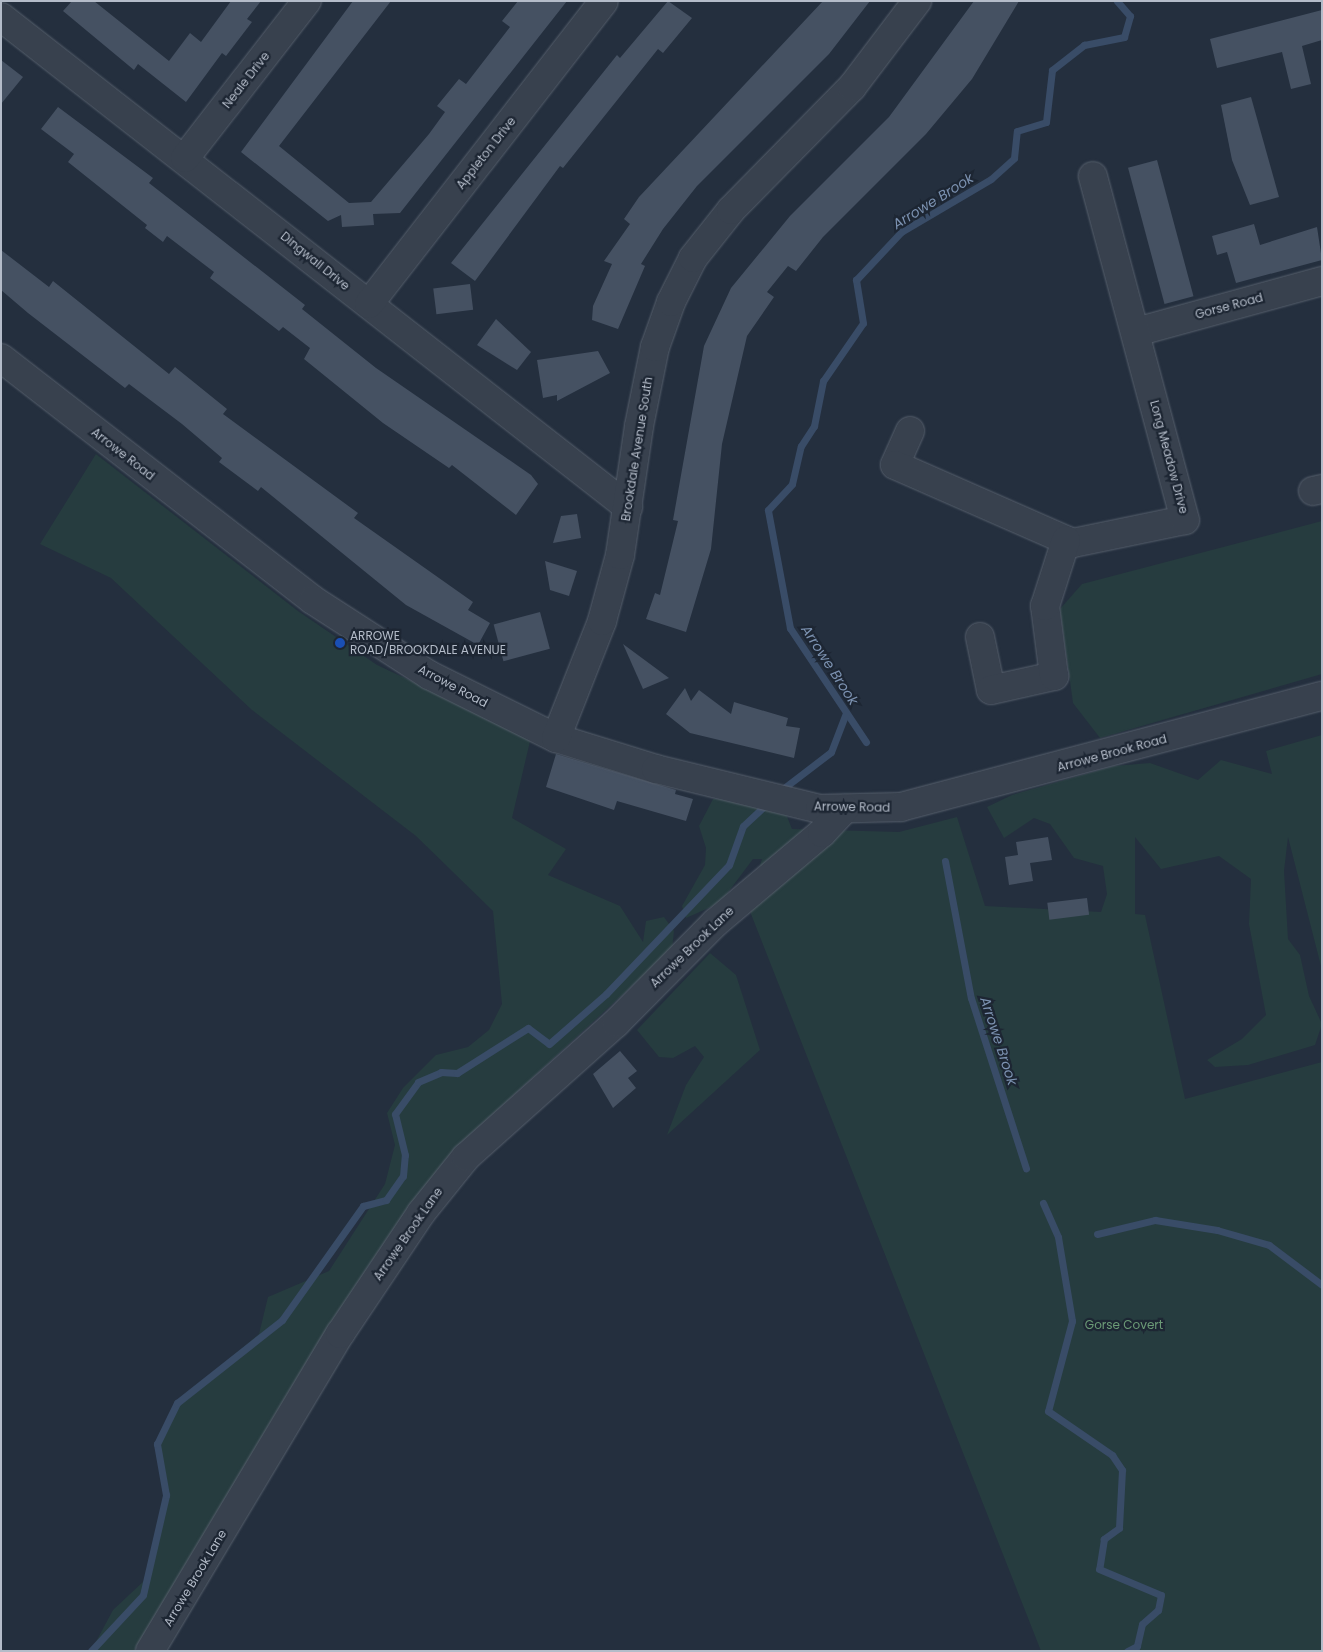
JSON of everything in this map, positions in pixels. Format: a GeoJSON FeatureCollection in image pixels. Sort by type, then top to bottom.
{"type":"FeatureCollection","features":[{"type":"Feature","properties":{"kind":"street"},"geometry":{"type":"LineString","coordinates":[[1,9],[7,1]]}},
{"type":"Feature","properties":{"kind":"street","name":"Neale Drive"},"geometry":{"type":"LineString","coordinates":[[185,158],[308,1]]}},
{"type":"Feature","properties":{"kind":"street","name":"Appleton Drive"},"geometry":{"type":"LineString","coordinates":[[369,304],[604,1]]}},
{"type":"Feature","properties":{"kind":"street","name":"Brookdale Avenue South"},"geometry":{"type":"LineString","coordinates":[[556,738],[602,621],[628,506],[655,346],[692,258],[773,164],[852,87],[917,1]]}},
{"type":"Feature","properties":{"kind":"street","name":"Dingwall Drive"},"geometry":{"type":"LineString","coordinates":[[1,17],[185,158],[628,506]]}},
{"type":"Feature","properties":{"kind":"street","name":"Long Meadow Drive"},"geometry":{"type":"LineString","coordinates":[[910,431],[895,465],[1066,540],[1088,543],[1185,520],[1136,332],[1092,176]]}},
{"type":"Feature","properties":{"kind":"street","name":"Gorse Road"},"geometry":{"type":"LineString","coordinates":[[1136,332],[1322,281]]}},
{"type":"Feature","properties":{"kind":"street","name":"Arrowe Road"},"geometry":{"type":"LineString","coordinates":[[1,358],[313,600],[429,675],[556,738],[790,802],[844,809],[901,807]]}},
{"type":"Feature","properties":{"kind":"street"},"geometry":{"type":"LineString","coordinates":[[980,637],[991,690],[1054,676],[1045,606],[1066,540]]}},
{"type":"Feature","properties":{"kind":"street","name":"Arrowe Brook Road"},"geometry":{"type":"LineString","coordinates":[[901,807],[1322,696]]}},
{"type":"Feature","properties":{"kind":"street","name":"Arrowe Brook Lane"},"geometry":{"type":"LineString","coordinates":[[150,1651],[340,1334],[421,1213],[466,1157],[616,1023],[715,923],[822,833],[844,809]]}},
{"type":"Feature","properties":{"kind":"green space"},"geometry":{"type":"Polygon","coordinates":[[[96,454],[298,611],[377,665],[531,737],[512,818],[566,849],[548,875],[620,906],[643,942],[646,921],[664,917],[674,931],[672,949],[453,1151],[405,1214],[134,1651],[91,1651],[113,1610],[146,1579],[166,1495],[157,1444],[177,1403],[259,1334],[268,1297],[329,1271],[385,1184],[395,1145],[387,1113],[403,1088],[436,1055],[468,1047],[489,1030],[502,1004],[493,911],[416,836],[252,710],[111,578],[40,544],[96,454]]]}},
{"type":"Feature","properties":{"kind":"green space"},"geometry":{"type":"Polygon","coordinates":[[[1322,521],[1322,674],[1100,738],[1073,703],[1060,609],[1082,584],[1322,521]]]}},
{"type":"Feature","properties":{"kind":"green space","name":"Gorse Covert"},"geometry":{"type":"Polygon","coordinates":[[[1322,735],[1322,970],[1288,837],[1284,871],[1288,939],[1300,955],[1309,996],[1322,1024],[1315,1045],[1248,1065],[1215,1067],[1207,1060],[1242,1039],[1266,1015],[1249,924],[1251,879],[1219,856],[1161,869],[1135,837],[1135,914],[1145,915],[1185,1099],[1322,1062],[1322,1651],[1041,1651],[751,914],[751,893],[762,859],[753,859],[720,903],[686,918],[682,906],[705,865],[706,848],[699,826],[713,799],[727,798],[784,809],[792,829],[899,832],[957,817],[985,906],[1101,912],[1107,894],[1103,866],[1074,858],[1050,824],[1034,818],[1004,838],[987,807],[1012,795],[1114,766],[1150,763],[1198,780],[1221,760],[1272,774],[1266,751],[1322,735]]]}},
{"type":"Feature","properties":{"kind":"green space"},"geometry":{"type":"Polygon","coordinates":[[[710,953],[736,975],[760,1050],[667,1135],[686,1085],[704,1057],[695,1046],[673,1058],[659,1057],[637,1030],[710,953]]]}},
{"type":"Feature","properties":{"kind":"building"},"geometry":{"type":"Polygon","coordinates":[[[72,1],[94,1],[169,61],[190,33],[201,42],[231,1],[261,1],[247,19],[252,22],[226,56],[222,53],[186,102],[138,64],[134,70],[63,11],[72,1]]]}},
{"type":"Feature","properties":{"kind":"building"},"geometry":{"type":"Polygon","coordinates":[[[353,1],[391,1],[279,146],[349,203],[371,202],[429,134],[445,112],[437,106],[459,79],[466,84],[510,27],[502,21],[518,1],[567,1],[400,213],[373,214],[374,225],[342,227],[341,215],[328,221],[241,152],[353,1]]]}},
{"type":"Feature","properties":{"kind":"building"},"geometry":{"type":"Polygon","coordinates":[[[668,1],[692,18],[663,53],[658,49],[563,168],[560,166],[475,281],[451,263],[617,55],[620,58],[668,1]]]}},
{"type":"Feature","properties":{"kind":"building"},"geometry":{"type":"Polygon","coordinates":[[[823,1],[870,1],[829,54],[697,186],[663,229],[641,264],[645,266],[618,329],[592,320],[593,306],[612,264],[604,261],[630,224],[624,219],[639,197],[823,1]]]}},
{"type":"Feature","properties":{"kind":"building"},"geometry":{"type":"Polygon","coordinates":[[[974,1],[1019,1],[972,79],[926,134],[823,237],[796,271],[788,266],[767,292],[774,297],[747,336],[722,444],[711,549],[686,632],[646,619],[655,593],[660,595],[678,521],[673,520],[704,346],[731,288],[790,216],[889,117],[974,1]]]}},
{"type":"Feature","properties":{"kind":"building"},"geometry":{"type":"Polygon","coordinates":[[[1322,10],[1322,40],[1302,46],[1311,84],[1291,89],[1282,52],[1217,68],[1210,39],[1322,10]]]}},
{"type":"Feature","properties":{"kind":"building"},"geometry":{"type":"Polygon","coordinates":[[[1,60],[23,77],[1,104],[1,60]]]}},
{"type":"Feature","properties":{"kind":"building"},"geometry":{"type":"Polygon","coordinates":[[[1251,97],[1279,197],[1250,205],[1232,160],[1221,105],[1251,97]]]}},
{"type":"Feature","properties":{"kind":"building"},"geometry":{"type":"Polygon","coordinates":[[[58,107],[153,178],[149,183],[305,305],[302,309],[376,368],[531,475],[538,484],[516,515],[452,465],[449,468],[383,423],[304,359],[310,348],[283,327],[279,331],[210,278],[214,272],[167,236],[163,242],[145,228],[147,225],[68,162],[74,154],[41,129],[58,107]]]}},
{"type":"Feature","properties":{"kind":"building"},"geometry":{"type":"Polygon","coordinates":[[[1157,160],[1193,296],[1165,304],[1128,168],[1157,160]]]}},
{"type":"Feature","properties":{"kind":"building"},"geometry":{"type":"Polygon","coordinates":[[[1254,224],[1260,245],[1317,227],[1322,260],[1236,283],[1227,252],[1217,255],[1212,236],[1254,224]]]}},
{"type":"Feature","properties":{"kind":"building"},"geometry":{"type":"Polygon","coordinates":[[[1,250],[49,287],[53,281],[169,374],[175,367],[227,409],[223,414],[358,513],[354,518],[473,602],[468,610],[490,623],[478,645],[406,605],[261,487],[258,491],[219,462],[222,458],[182,424],[129,384],[125,388],[28,313],[1,290],[1,250]]]}},
{"type":"Feature","properties":{"kind":"building"},"geometry":{"type":"Polygon","coordinates":[[[470,284],[473,310],[436,314],[433,289],[470,284]]]}},
{"type":"Feature","properties":{"kind":"building"},"geometry":{"type":"Polygon","coordinates":[[[496,319],[531,352],[517,370],[477,345],[496,319]]]}},
{"type":"Feature","properties":{"kind":"building"},"geometry":{"type":"Polygon","coordinates":[[[598,351],[610,373],[557,401],[557,395],[543,398],[537,360],[598,351]]]}},
{"type":"Feature","properties":{"kind":"building"},"geometry":{"type":"Polygon","coordinates":[[[577,514],[581,538],[553,543],[561,516],[577,514]]]}},
{"type":"Feature","properties":{"kind":"building"},"geometry":{"type":"Polygon","coordinates":[[[545,561],[577,571],[569,596],[550,590],[545,561]]]}},
{"type":"Feature","properties":{"kind":"building"},"geometry":{"type":"Polygon","coordinates":[[[540,612],[550,649],[503,661],[494,624],[540,612]]]}},
{"type":"Feature","properties":{"kind":"building"},"geometry":{"type":"Polygon","coordinates":[[[623,644],[669,678],[643,689],[623,644]]]}},
{"type":"Feature","properties":{"kind":"building"},"geometry":{"type":"Polygon","coordinates":[[[685,688],[691,701],[699,690],[731,714],[734,702],[788,718],[786,726],[800,728],[794,758],[690,733],[666,714],[685,688]]]}},
{"type":"Feature","properties":{"kind":"building"},"geometry":{"type":"Polygon","coordinates":[[[556,754],[676,790],[675,794],[693,799],[686,821],[617,801],[614,810],[546,787],[556,754]]]}},
{"type":"Feature","properties":{"kind":"building"},"geometry":{"type":"Polygon","coordinates":[[[1048,837],[1052,860],[1030,863],[1033,881],[1009,885],[1005,857],[1018,855],[1016,842],[1048,837]]]}},
{"type":"Feature","properties":{"kind":"building"},"geometry":{"type":"Polygon","coordinates":[[[1087,898],[1089,915],[1049,920],[1047,903],[1087,898]]]}},
{"type":"Feature","properties":{"kind":"building"},"geometry":{"type":"Polygon","coordinates":[[[620,1051],[637,1071],[628,1078],[636,1088],[613,1108],[593,1074],[620,1051]]]}},
{"type":"Feature","properties":{"kind":"waterway","name":"Arrowe Brook"},"geometry":{"type":"LineString","coordinates":[[866,742],[790,628],[768,510],[792,484],[801,446],[814,426],[823,381],[863,323],[856,280],[901,232],[991,179],[1014,158],[1017,131],[1046,122],[1052,70],[1084,45],[1124,37],[1130,16],[1117,1]]}},
{"type":"Feature","properties":{"kind":"waterway"},"geometry":{"type":"LineString","coordinates":[[780,791],[831,752],[846,713]]}},
{"type":"Feature","properties":{"kind":"waterway"},"geometry":{"type":"LineString","coordinates":[[91,1651],[143,1595],[166,1495],[157,1444],[177,1403],[282,1320],[363,1206],[386,1200],[403,1176],[405,1155],[395,1114],[418,1082],[441,1072],[457,1073],[528,1028],[549,1044],[606,994],[729,865],[743,826],[767,804]]}},
{"type":"Feature","properties":{"kind":"waterway","name":"Arrowe Brook"},"geometry":{"type":"LineString","coordinates":[[945,861],[971,998],[1026,1168]]}},
{"type":"Feature","properties":{"kind":"waterway","name":"Arrowe Brook"},"geometry":{"type":"LineString","coordinates":[[1043,1203],[1058,1237],[1072,1321],[1048,1411],[1112,1455],[1122,1470],[1119,1528],[1104,1539],[1099,1569],[1161,1595],[1158,1610],[1142,1624],[1137,1646],[1127,1651]]}},
{"type":"Feature","properties":{"kind":"waterway"},"geometry":{"type":"LineString","coordinates":[[1097,1234],[1155,1220],[1217,1230],[1269,1245],[1322,1285]]}},
{"type":"Feature","properties":{"kind":"place","name":"ARROWE ROAD/BROOKDALE AVENUE"},"geometry":{"type":"Point","coordinates":[340,643]}}]}
